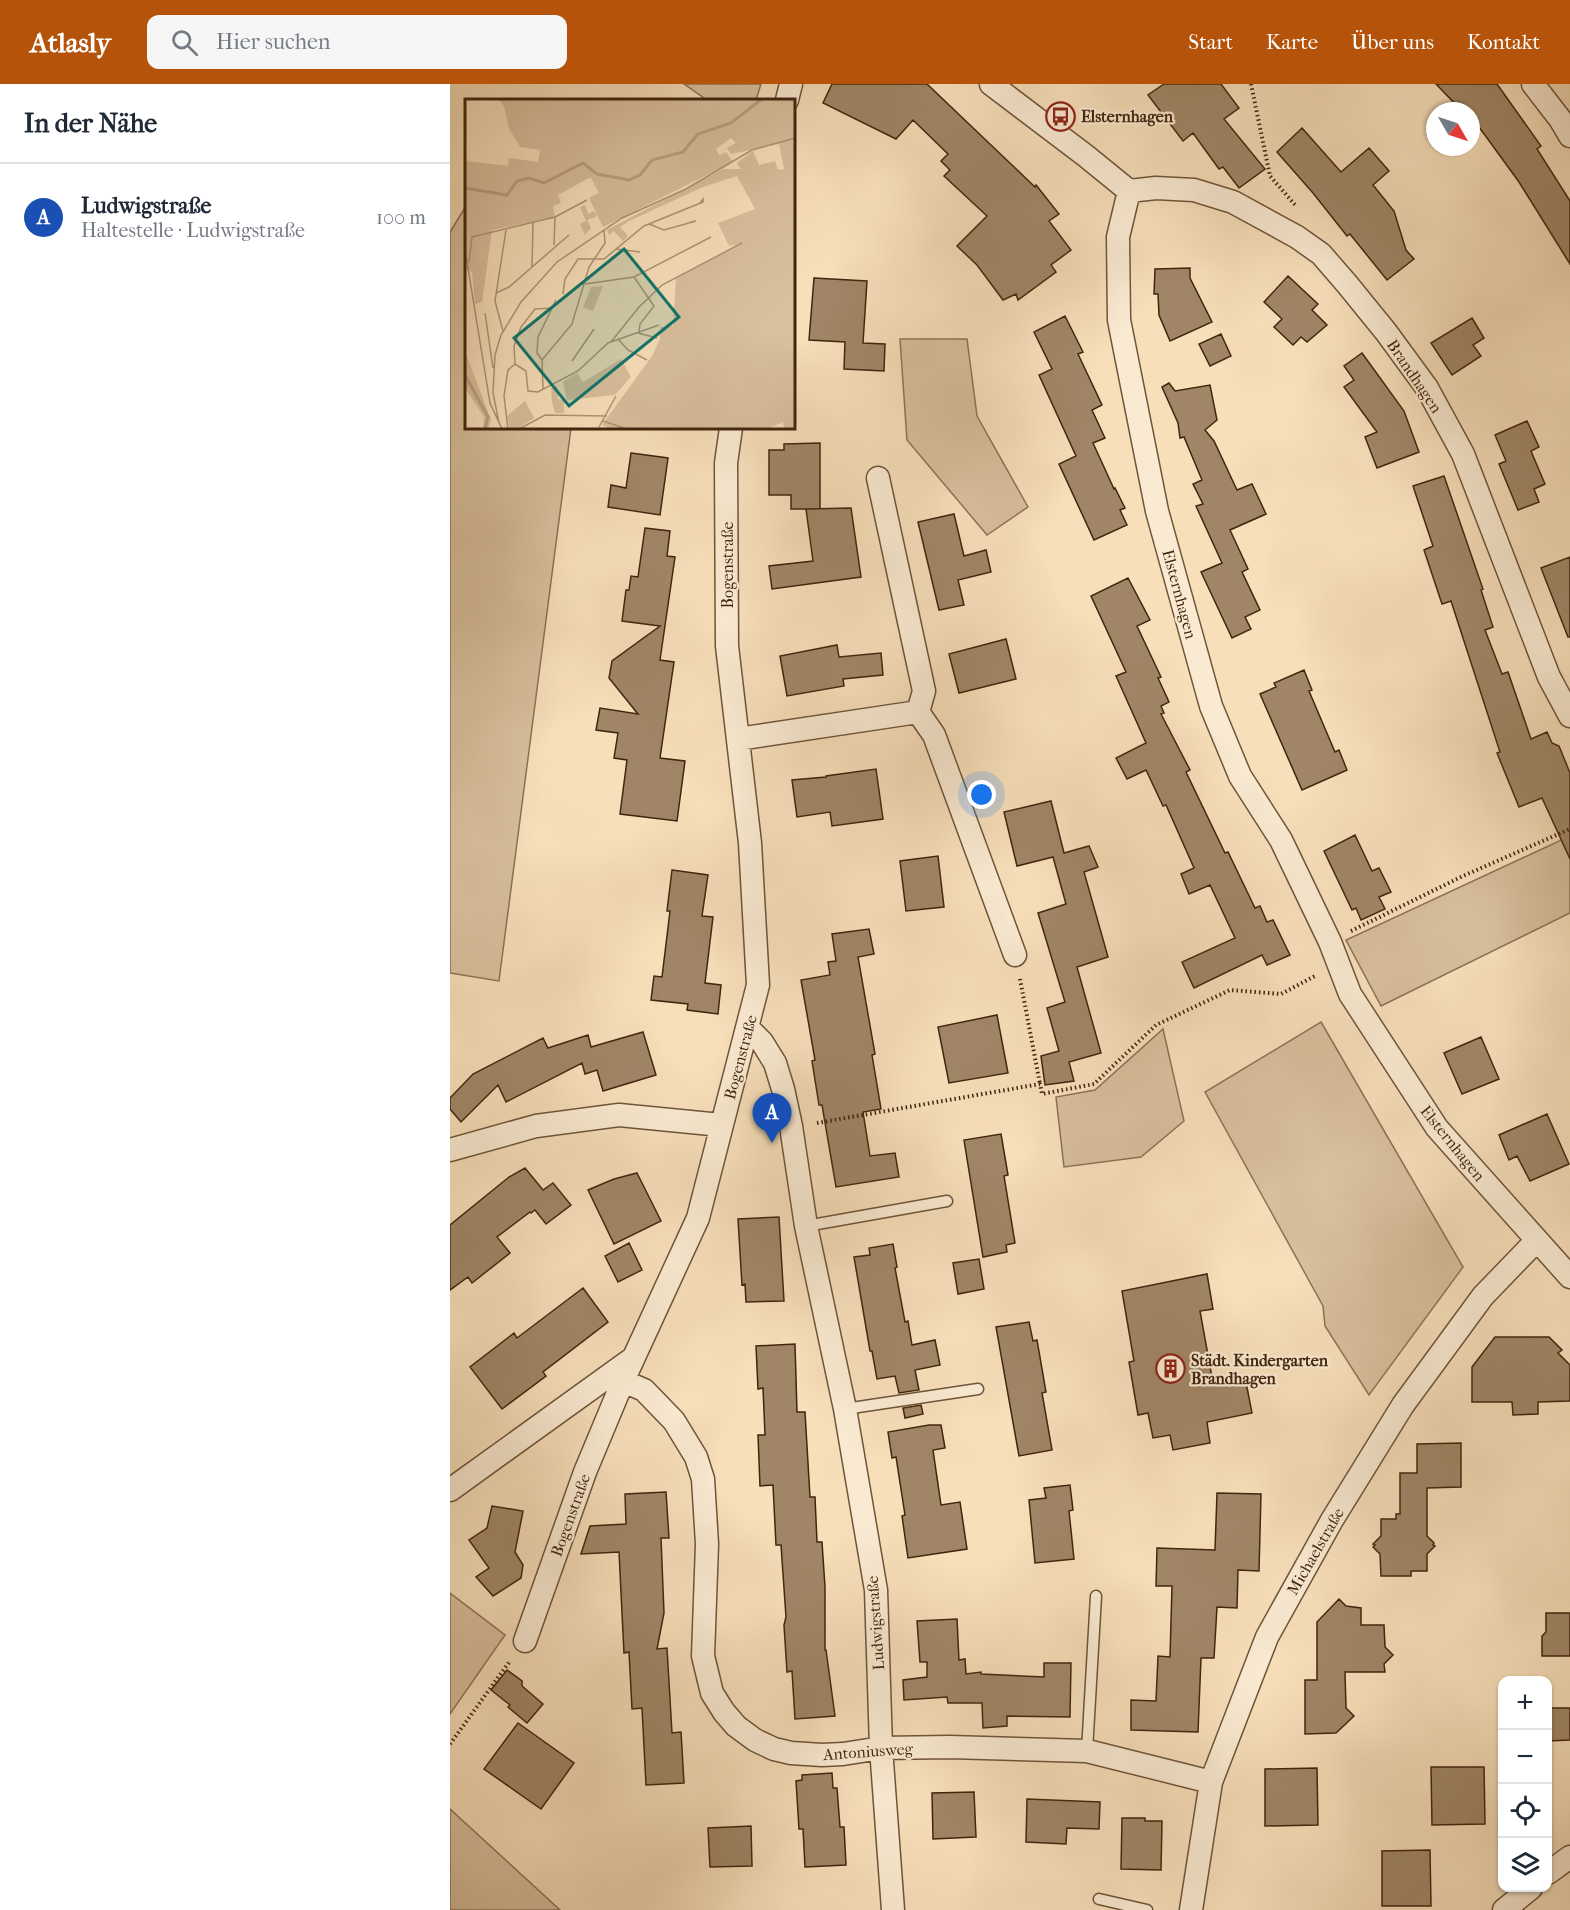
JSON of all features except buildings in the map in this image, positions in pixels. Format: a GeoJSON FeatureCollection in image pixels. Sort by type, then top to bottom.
{"type":"FeatureCollection","features":[{"type":"Feature","properties":{"kind":"street"},"geometry":{"type":"LineString","coordinates":[[788,99],[791,84]]}},
{"type":"Feature","properties":{"kind":"street"},"geometry":{"type":"LineString","coordinates":[[991,84],[1129,191]]}},
{"type":"Feature","properties":{"kind":"street"},"geometry":{"type":"LineString","coordinates":[[1533,84],[1570,136]]}},
{"type":"Feature","properties":{"kind":"street","name":"Brandhagen"},"geometry":{"type":"LineString","coordinates":[[1129,191],[1156,188],[1194,190],[1233,202],[1296,237],[1328,261],[1386,332],[1427,388],[1463,454],[1549,677],[1568,708]]}},
{"type":"Feature","properties":{"kind":"street","name":"Elsternhagen"},"geometry":{"type":"LineString","coordinates":[[1129,191],[1118,237],[1119,320],[1157,511],[1211,706],[1240,776],[1281,840],[1330,942],[1350,994],[1437,1128],[1570,1277]]}},
{"type":"Feature","properties":{"kind":"street","name":"Bogenstraße"},"geometry":{"type":"LineString","coordinates":[[525,1641],[585,1472],[633,1358],[698,1218],[758,985],[750,843],[727,646],[726,463],[731,429]]}},
{"type":"Feature","properties":{"kind":"street"},"geometry":{"type":"LineString","coordinates":[[878,478],[924,691],[918,712]]}},
{"type":"Feature","properties":{"kind":"street"},"geometry":{"type":"LineString","coordinates":[[738,739],[918,712]]}},
{"type":"Feature","properties":{"kind":"street"},"geometry":{"type":"LineString","coordinates":[[918,712],[934,735],[1014,955]]}},
{"type":"Feature","properties":{"kind":"street","name":"Ludwigstraße"},"geometry":{"type":"LineString","coordinates":[[748,1028],[762,1042],[775,1062],[791,1126],[806,1226],[845,1409],[876,1590],[881,1748],[893,1910]]}},
{"type":"Feature","properties":{"kind":"street"},"geometry":{"type":"LineString","coordinates":[[450,1149],[536,1126],[619,1115],[721,1125]]}},
{"type":"Feature","properties":{"kind":"street","name":"Michaelstraße"},"geometry":{"type":"LineString","coordinates":[[1191,1910],[1211,1782],[1267,1637],[1332,1520],[1403,1405],[1483,1296],[1537,1240]]}},
{"type":"Feature","properties":{"kind":"street","name":"Bogenstraße"},"geometry":{"type":"LineString","coordinates":[[450,1490],[633,1358]]}},
{"type":"Feature","properties":{"kind":"street","name":"Antoniusweg"},"geometry":{"type":"LineString","coordinates":[[623,1381],[644,1390],[660,1404],[683,1433],[696,1457],[704,1486],[707,1544],[703,1656],[712,1693],[736,1726],[755,1740],[774,1749],[791,1753],[822,1755],[881,1748],[950,1747],[1087,1751],[1211,1782]]}},
{"type":"Feature","properties":{"kind":"street"},"geometry":{"type":"LineString","coordinates":[[1552,1870],[1570,1857]]}},
{"type":"Feature","properties":{"kind":"street"},"geometry":{"type":"LineString","coordinates":[[1504,1910],[1525,1892]]}},
{"type":"Feature","properties":{"kind":"lane"},"geometry":{"type":"LineString","coordinates":[[806,1226],[946,1202]]}},
{"type":"Feature","properties":{"kind":"lane"},"geometry":{"type":"LineString","coordinates":[[845,1409],[978,1389]]}},
{"type":"Feature","properties":{"kind":"lane"},"geometry":{"type":"LineString","coordinates":[[1087,1751],[1096,1596]]}},
{"type":"Feature","properties":{"kind":"lane"},"geometry":{"type":"LineString","coordinates":[[1099,1899],[1148,1910]]}},
{"type":"Feature","properties":{"kind":"path"},"geometry":{"type":"LineString","coordinates":[[1251,84],[1269,176],[1299,209],[1296,237]]}},
{"type":"Feature","properties":{"kind":"path"},"geometry":{"type":"LineString","coordinates":[[1330,942],[1463,876],[1570,829]]}},
{"type":"Feature","properties":{"kind":"path"},"geometry":{"type":"LineString","coordinates":[[1014,955],[1042,1094],[1094,1084],[1156,1025],[1230,990],[1281,994],[1337,964]]}},
{"type":"Feature","properties":{"kind":"path"},"geometry":{"type":"LineString","coordinates":[[791,1126],[837,1121],[1040,1084]]}},
{"type":"Feature","properties":{"kind":"path"},"geometry":{"type":"LineString","coordinates":[[450,1744],[525,1641]]}},
{"type":"Feature","properties":{"kind":"shaded area"},"geometry":{"type":"Polygon","coordinates":[[[684,84],[761,84],[756,99],[706,99],[684,84]]]}},
{"type":"Feature","properties":{"kind":"shaded area"},"geometry":{"type":"Polygon","coordinates":[[[465,208],[465,429],[571,429],[499,981],[450,973],[450,232],[465,208]]]}},
{"type":"Feature","properties":{"kind":"shaded area"},"geometry":{"type":"Polygon","coordinates":[[[900,339],[967,339],[977,416],[1028,507],[987,535],[907,440],[900,339]]]}},
{"type":"Feature","properties":{"kind":"shaded area"},"geometry":{"type":"Polygon","coordinates":[[[1570,836],[1570,913],[1381,1006],[1346,940],[1570,836]]]}},
{"type":"Feature","properties":{"kind":"shaded area"},"geometry":{"type":"Polygon","coordinates":[[[1321,1022],[1463,1267],[1369,1395],[1325,1326],[1323,1306],[1205,1092],[1321,1022]]]}},
{"type":"Feature","properties":{"kind":"shaded area"},"geometry":{"type":"Polygon","coordinates":[[[1163,1029],[1184,1121],[1141,1157],[1064,1167],[1056,1097],[1095,1090],[1163,1029]]]}},
{"type":"Feature","properties":{"kind":"shaded area"},"geometry":{"type":"Polygon","coordinates":[[[450,1593],[505,1635],[450,1714],[450,1593]]]}},
{"type":"Feature","properties":{"kind":"shaded area"},"geometry":{"type":"Polygon","coordinates":[[[450,1809],[560,1910],[450,1910],[450,1809]]]}},
{"type":"Feature","properties":{"kind":"place","name":"Elsternhagen"},"geometry":{"type":"Point","coordinates":[1060,116]}},
{"type":"Feature","properties":{"kind":"place","name":"Ludwigstraße"},"geometry":{"type":"Point","coordinates":[772,1143]}},
{"type":"Feature","properties":{"kind":"place","name":"Städt. Kindergarten Brandhagen"},"geometry":{"type":"Point","coordinates":[1170,1369]}}]}
